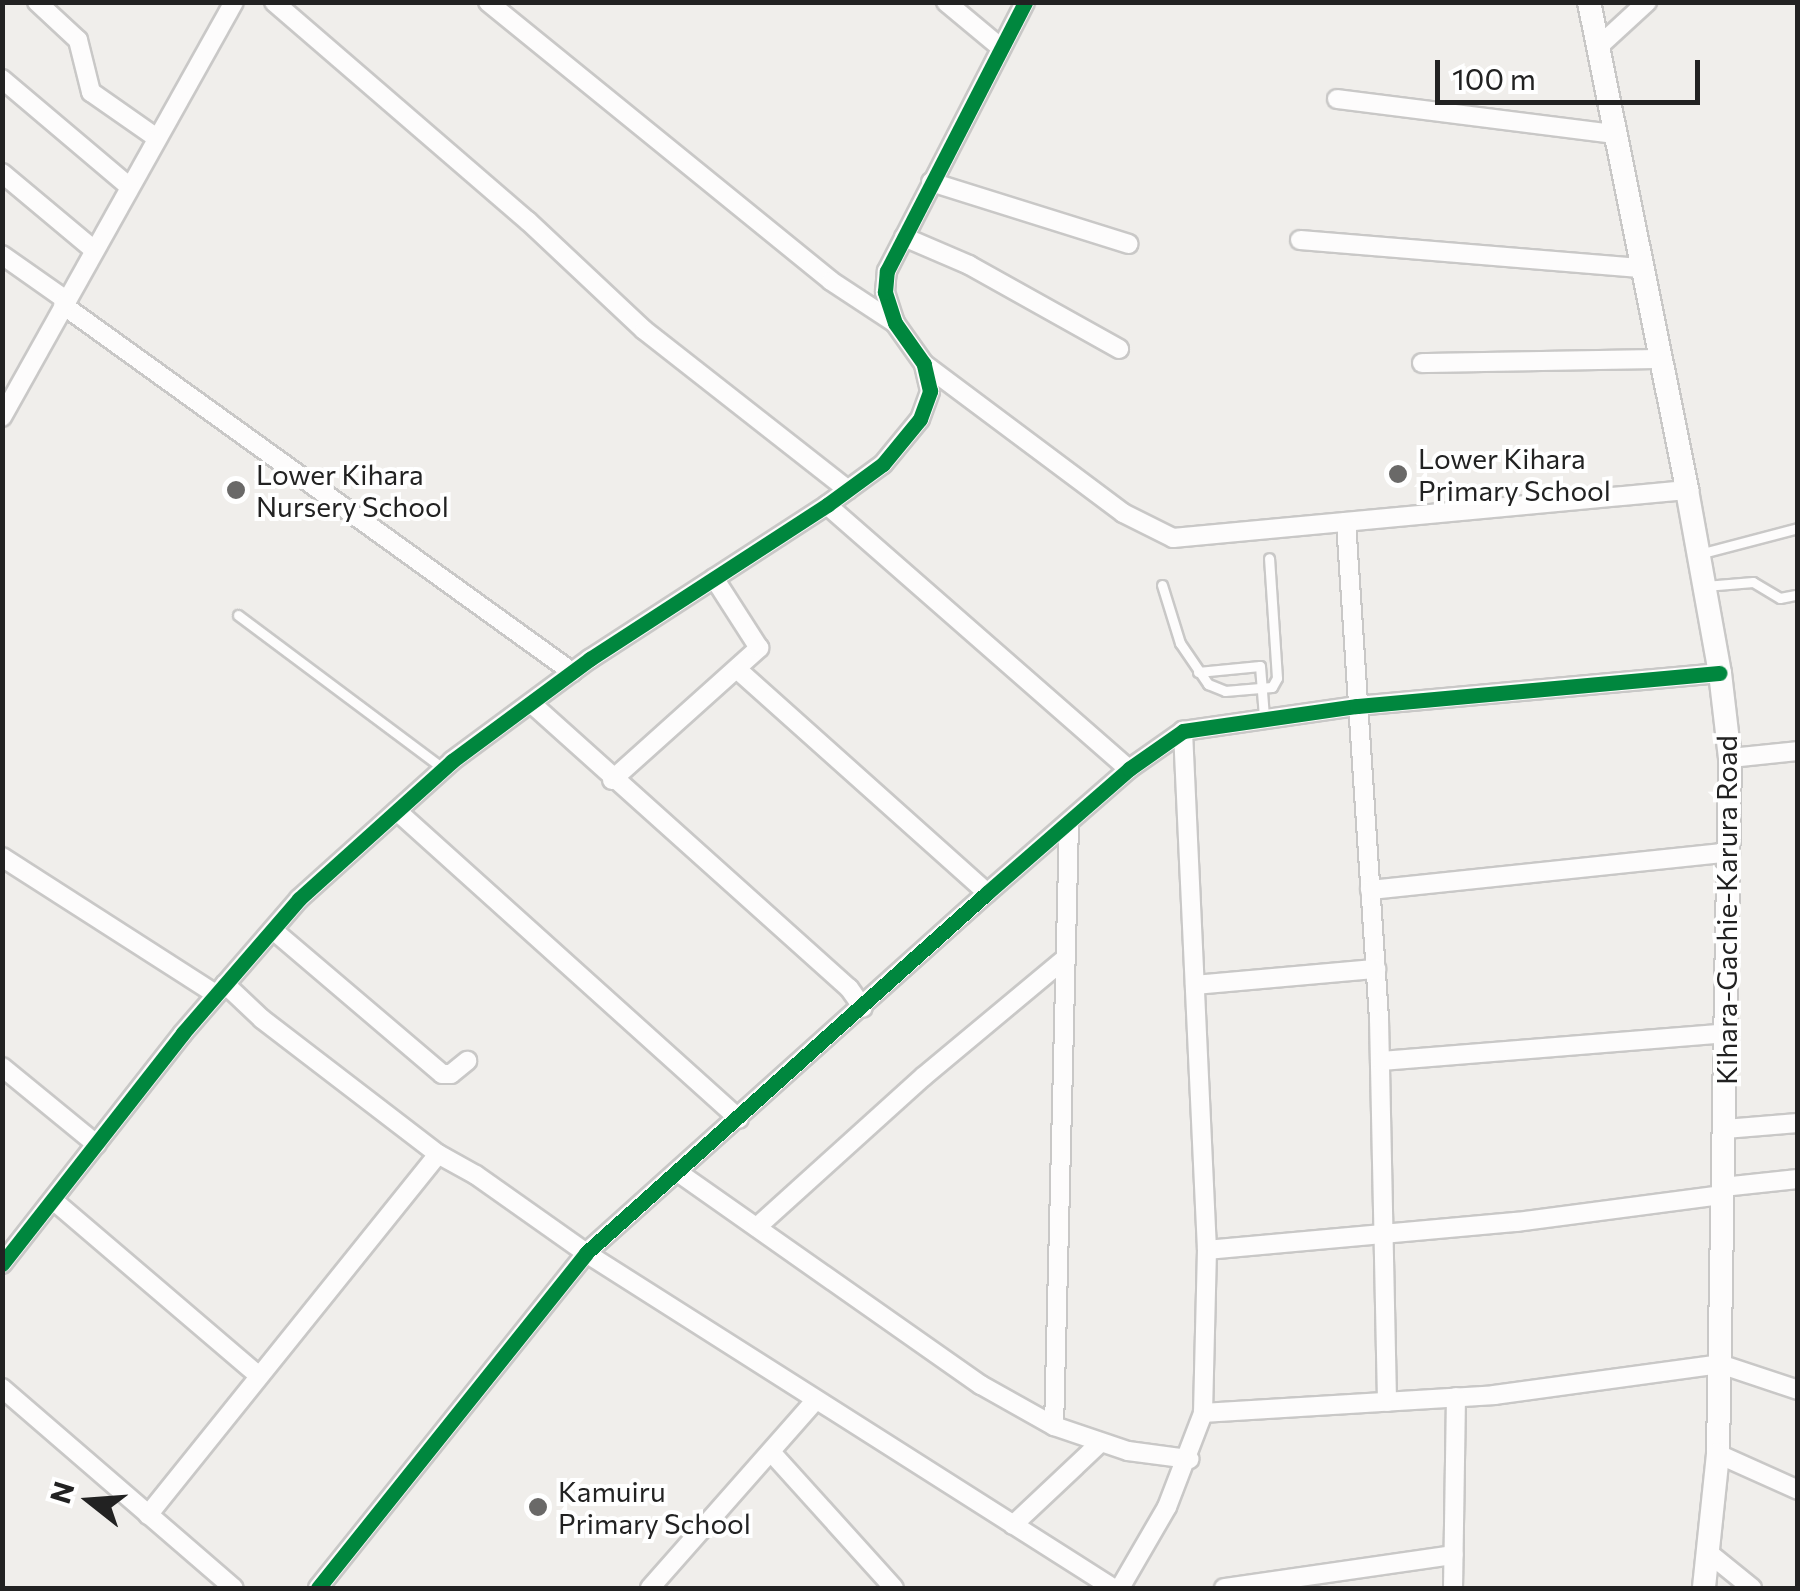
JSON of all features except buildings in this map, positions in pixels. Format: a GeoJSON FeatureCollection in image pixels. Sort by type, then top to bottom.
{"type":"FeatureCollection","features":[{"type":"Feature","properties":{"kind":"street"},"geometry":{"type":"LineString","coordinates":[[37,2],[78,40],[91,92],[157,138]]}},
{"type":"Feature","properties":{"kind":"street"},"geometry":{"type":"LineString","coordinates":[[2,416],[234,2]]}},
{"type":"Feature","properties":{"kind":"street"},"geometry":{"type":"LineString","coordinates":[[274,2],[528,221],[644,330],[848,490]]}},
{"type":"Feature","properties":{"kind":"street"},"geometry":{"type":"LineString","coordinates":[[488,2],[831,281],[895,323],[924,364],[1160,536],[1191,538],[1688,490]]}},
{"type":"Feature","properties":{"kind":"street"},"geometry":{"type":"LineString","coordinates":[[946,2],[1000,47]]}},
{"type":"Feature","properties":{"kind":"street"},"geometry":{"type":"LineString","coordinates":[[895,323],[886,281],[931,182],[1025,2]]}},
{"type":"Feature","properties":{"kind":"street","name":"Kihara-Gachie-Karura Road"},"geometry":{"type":"LineString","coordinates":[[1589,2],[1688,490],[1720,673],[1730,758],[1718,1454],[1704,1588]]}},
{"type":"Feature","properties":{"kind":"street"},"geometry":{"type":"LineString","coordinates":[[1598,46],[1647,2]]}},
{"type":"Feature","properties":{"kind":"street"},"geometry":{"type":"LineString","coordinates":[[2,80],[130,187]]}},
{"type":"Feature","properties":{"kind":"street"},"geometry":{"type":"LineString","coordinates":[[1337,99],[1616,134]]}},
{"type":"Feature","properties":{"kind":"street"},"geometry":{"type":"LineString","coordinates":[[2,173],[94,250]]}},
{"type":"Feature","properties":{"kind":"street"},"geometry":{"type":"LineString","coordinates":[[931,182],[1129,244]]}},
{"type":"Feature","properties":{"kind":"street"},"geometry":{"type":"LineString","coordinates":[[904,237],[969,265],[1119,348]]}},
{"type":"Feature","properties":{"kind":"street"},"geometry":{"type":"LineString","coordinates":[[1300,240],[1643,268]]}},
{"type":"Feature","properties":{"kind":"street"},"geometry":{"type":"LineString","coordinates":[[2,254],[572,672]]}},
{"type":"Feature","properties":{"kind":"street"},"geometry":{"type":"LineString","coordinates":[[1422,363],[1661,360]]}},
{"type":"Feature","properties":{"kind":"street"},"geometry":{"type":"LineString","coordinates":[[2,1264],[220,989],[299,899],[444,769],[572,672],[827,506],[883,464],[920,419],[930,391],[924,364]]}},
{"type":"Feature","properties":{"kind":"street"},"geometry":{"type":"LineString","coordinates":[[827,506],[1129,770]]}},
{"type":"Feature","properties":{"kind":"street"},"geometry":{"type":"LineString","coordinates":[[1346,522],[1381,1061],[1388,1402]]}},
{"type":"Feature","properties":{"kind":"street"},"geometry":{"type":"LineString","coordinates":[[612,780],[754,655],[758,640],[714,578]]}},
{"type":"Feature","properties":{"kind":"street"},"geometry":{"type":"LineString","coordinates":[[738,670],[987,893]]}},
{"type":"Feature","properties":{"kind":"street"},"geometry":{"type":"LineString","coordinates":[[318,1588],[586,1254],[987,893],[1129,770],[1184,731],[1358,706],[1720,673]]}},
{"type":"Feature","properties":{"kind":"street"},"geometry":{"type":"LineString","coordinates":[[531,703],[612,780],[850,988],[863,1008]]}},
{"type":"Feature","properties":{"kind":"street"},"geometry":{"type":"LineString","coordinates":[[2,857],[220,989],[438,1154],[476,1175],[586,1254],[1116,1588],[1189,1459],[1203,1413],[1207,1250],[1184,731]]}},
{"type":"Feature","properties":{"kind":"street"},"geometry":{"type":"LineString","coordinates":[[1730,758],[1798,751]]}},
{"type":"Feature","properties":{"kind":"street"},"geometry":{"type":"LineString","coordinates":[[397,810],[739,1119]]}},
{"type":"Feature","properties":{"kind":"street"},"geometry":{"type":"LineString","coordinates":[[1054,1426],[1069,823]]}},
{"type":"Feature","properties":{"kind":"street"},"geometry":{"type":"LineString","coordinates":[[1370,890],[1730,852]]}},
{"type":"Feature","properties":{"kind":"street"},"geometry":{"type":"LineString","coordinates":[[273,930],[442,1074],[451,1074],[467,1061]]}},
{"type":"Feature","properties":{"kind":"street"},"geometry":{"type":"LineString","coordinates":[[757,1228],[923,1077],[1066,958]]}},
{"type":"Feature","properties":{"kind":"street"},"geometry":{"type":"LineString","coordinates":[[1195,985],[1376,969]]}},
{"type":"Feature","properties":{"kind":"street"},"geometry":{"type":"LineString","coordinates":[[1381,1061],[1728,1033]]}},
{"type":"Feature","properties":{"kind":"street"},"geometry":{"type":"LineString","coordinates":[[2,1066],[96,1144]]}},
{"type":"Feature","properties":{"kind":"street"},"geometry":{"type":"LineString","coordinates":[[1724,1128],[1798,1123]]}},
{"type":"Feature","properties":{"kind":"street"},"geometry":{"type":"LineString","coordinates":[[148,1515],[438,1154]]}},
{"type":"Feature","properties":{"kind":"street"},"geometry":{"type":"LineString","coordinates":[[679,1173],[982,1385],[1054,1426],[1099,1444],[1189,1459]]}},
{"type":"Feature","properties":{"kind":"street"},"geometry":{"type":"LineString","coordinates":[[1207,1250],[1517,1222],[1798,1179]]}},
{"type":"Feature","properties":{"kind":"street"},"geometry":{"type":"LineString","coordinates":[[52,1200],[259,1376]]}},
{"type":"Feature","properties":{"kind":"street"},"geometry":{"type":"LineString","coordinates":[[1203,1413],[1456,1397],[1720,1364],[1798,1390]]}},
{"type":"Feature","properties":{"kind":"street"},"geometry":{"type":"LineString","coordinates":[[2,1388],[234,1588]]}},
{"type":"Feature","properties":{"kind":"street"},"geometry":{"type":"LineString","coordinates":[[1453,1588],[1456,1397]]}},
{"type":"Feature","properties":{"kind":"street"},"geometry":{"type":"LineString","coordinates":[[661,1585],[816,1400]]}},
{"type":"Feature","properties":{"kind":"street"},"geometry":{"type":"LineString","coordinates":[[1012,1524],[1099,1444]]}},
{"type":"Feature","properties":{"kind":"street"},"geometry":{"type":"LineString","coordinates":[[770,1452],[894,1588]]}},
{"type":"Feature","properties":{"kind":"street"},"geometry":{"type":"LineString","coordinates":[[1718,1454],[1798,1490]]}},
{"type":"Feature","properties":{"kind":"street"},"geometry":{"type":"LineString","coordinates":[[1710,1554],[1752,1588]]}},
{"type":"Feature","properties":{"kind":"street"},"geometry":{"type":"LineString","coordinates":[[1224,1588],[1454,1555]]}},
{"type":"Feature","properties":{"kind":"lane"},"geometry":{"type":"LineString","coordinates":[[1699,554],[1798,528]]}},
{"type":"Feature","properties":{"kind":"lane"},"geometry":{"type":"LineString","coordinates":[[1162,585],[1180,643],[1198,672],[1216,690],[1263,690],[1272,687],[1277,678],[1269,558]]}},
{"type":"Feature","properties":{"kind":"lane"},"geometry":{"type":"LineString","coordinates":[[1705,586],[1753,582],[1780,598],[1796,595]]}},
{"type":"Feature","properties":{"kind":"lane"},"geometry":{"type":"LineString","coordinates":[[238,615],[444,769]]}},
{"type":"Feature","properties":{"kind":"lane"},"geometry":{"type":"LineString","coordinates":[[1198,672],[1256,664],[1262,668],[1264,717]]}},
{"type":"Feature","properties":{"kind":"cycle path"},"geometry":{"type":"LineString","coordinates":[[2,1264],[183,1033],[299,899],[452,761],[590,659],[827,505],[883,464],[920,419],[930,391],[924,364],[895,323],[885,292],[887,271],[1025,2]]}},
{"type":"Feature","properties":{"kind":"cycle path"},"geometry":{"type":"LineString","coordinates":[[318,1588],[586,1253],[987,893],[1129,769],[1183,731],[1357,706],[1720,673]]}},
{"type":"Feature","properties":{"kind":"place","name":"Lower Kihara Primary School"},"geometry":{"type":"Point","coordinates":[1398,474]}},
{"type":"Feature","properties":{"kind":"place","name":"Lower Kihara Nursery School"},"geometry":{"type":"Point","coordinates":[236,490]}},
{"type":"Feature","properties":{"kind":"place","name":"Kamuiru Primary School"},"geometry":{"type":"Point","coordinates":[538,1507]}}]}
